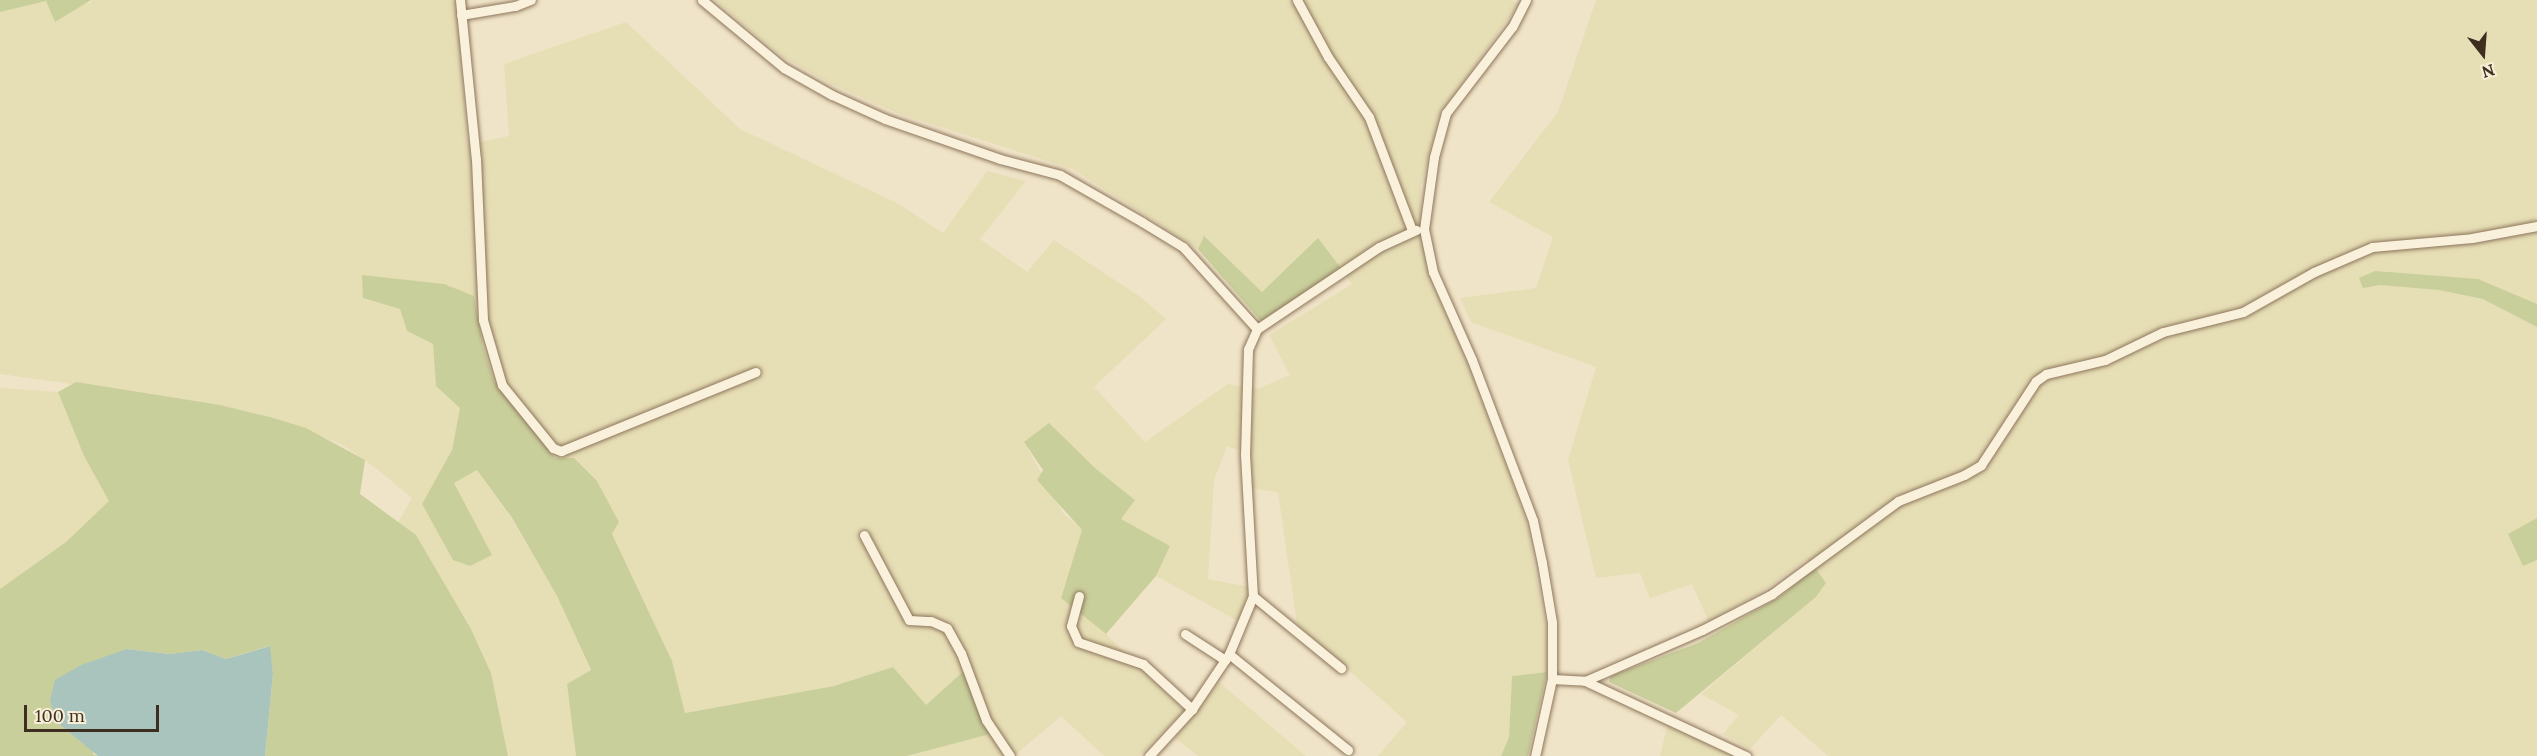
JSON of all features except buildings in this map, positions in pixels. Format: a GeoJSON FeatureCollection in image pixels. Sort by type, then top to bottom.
{"type":"FeatureCollection","features":[{"type":"Feature","properties":{"kind":"street"},"geometry":{"type":"LineString","coordinates":[[460,0],[476,159],[483,320],[502,385],[553,448],[569,449],[756,372]]}},
{"type":"Feature","properties":{"kind":"street"},"geometry":{"type":"LineString","coordinates":[[461,15],[531,0]]}},
{"type":"Feature","properties":{"kind":"street"},"geometry":{"type":"LineString","coordinates":[[702,0],[784,68],[832,95],[885,118],[1000,159],[1060,175],[1142,222],[1183,247],[1257,329]]}},
{"type":"Feature","properties":{"kind":"street"},"geometry":{"type":"LineString","coordinates":[[1297,0],[1328,57],[1370,117],[1412,230]]}},
{"type":"Feature","properties":{"kind":"street"},"geometry":{"type":"LineString","coordinates":[[1526,0],[1512,27],[1446,113],[1434,157],[1424,229],[1433,272],[1472,360],[1533,521],[1552,622],[1552,679],[1535,756]]}},
{"type":"Feature","properties":{"kind":"street"},"geometry":{"type":"LineString","coordinates":[[1585,681],[1702,630],[1772,594],[1898,501],[1964,475],[1981,465],[2036,381],[2046,374],[2105,360],[2163,332],[2243,312],[2314,272],[2372,247],[2472,238],[2537,226]]}},
{"type":"Feature","properties":{"kind":"street"},"geometry":{"type":"LineString","coordinates":[[1149,756],[1192,709],[1227,657],[1253,596],[1245,454],[1248,349],[1257,329],[1379,247],[1412,230],[1424,229]]}},
{"type":"Feature","properties":{"kind":"street"},"geometry":{"type":"LineString","coordinates":[[864,535],[909,620],[931,621],[947,628],[961,653],[980,708],[1011,756]]}},
{"type":"Feature","properties":{"kind":"street"},"geometry":{"type":"LineString","coordinates":[[1079,596],[1071,626],[1078,642],[1143,664],[1192,709]]}},
{"type":"Feature","properties":{"kind":"street"},"geometry":{"type":"LineString","coordinates":[[1253,596],[1341,668]]}},
{"type":"Feature","properties":{"kind":"street"},"geometry":{"type":"LineString","coordinates":[[1185,634],[1227,657],[1348,750]]}},
{"type":"Feature","properties":{"kind":"street"},"geometry":{"type":"LineString","coordinates":[[1552,679],[1585,681],[1746,756]]}},
{"type":"Feature","properties":{"kind":"shaded area"},"geometry":{"type":"Polygon","coordinates":[[[91,0],[457,0],[467,145],[509,136],[504,64],[626,22],[740,129],[897,203],[943,233],[987,171],[1026,181],[980,239],[1027,272],[1054,240],[1139,296],[1166,319],[1094,387],[1145,442],[1228,384],[1257,389],[1290,375],[1269,335],[1352,284],[1318,239],[1262,292],[1204,237],[1198,249],[1073,169],[900,114],[831,84],[780,55],[715,0],[1511,0],[1519,4],[1440,114],[1421,186],[1420,228],[1432,282],[1473,375],[1526,520],[1546,626],[1547,672],[1512,676],[1509,737],[1501,756],[1378,756],[1407,722],[1297,624],[1278,492],[1243,487],[1241,451],[1227,446],[1214,480],[1208,579],[1249,587],[1249,601],[1238,621],[1156,576],[1170,546],[1121,519],[1135,500],[1095,468],[1024,442],[1063,513],[1082,530],[1061,598],[1106,634],[1184,711],[1139,756],[1104,756],[1061,716],[1014,756],[907,756],[989,734],[975,703],[966,670],[925,706],[893,667],[834,686],[685,713],[672,661],[612,534],[619,522],[597,481],[555,458],[494,381],[483,347],[474,296],[363,298],[400,309],[407,331],[433,344],[436,386],[461,408],[452,450],[422,504],[453,559],[470,566],[453,483],[477,470],[511,518],[557,596],[591,671],[567,685],[576,756],[508,756],[491,673],[471,629],[416,535],[397,524],[412,498],[373,466],[341,444],[270,417],[220,405],[0,374],[0,12],[46,1],[91,3],[91,0]]]}},
{"type":"Feature","properties":{"kind":"shaded area"},"geometry":{"type":"Polygon","coordinates":[[[1596,0],[2537,0],[2537,756],[1828,756],[1781,715],[1750,749],[1723,734],[1739,715],[1701,694],[1816,597],[1826,583],[1807,559],[1764,590],[1709,622],[1692,584],[1650,598],[1640,573],[1596,578],[1568,460],[1596,367],[1471,322],[1460,298],[1536,288],[1553,237],[1489,202],[1558,112],[1596,0]]]}},
{"type":"Feature","properties":{"kind":"shaded area"},"geometry":{"type":"Polygon","coordinates":[[[0,388],[58,392],[84,456],[110,501],[66,542],[0,589],[0,388]]]}},
{"type":"Feature","properties":{"kind":"shaded area"},"geometry":{"type":"Polygon","coordinates":[[[1219,682],[1306,756],[1198,756],[1175,738],[1219,682]]]}},
{"type":"Feature","properties":{"kind":"shaded area"},"geometry":{"type":"Polygon","coordinates":[[[1668,723],[1737,756],[1660,756],[1668,723]]]}},
{"type":"Feature","properties":{"kind":"green space"},"geometry":{"type":"Polygon","coordinates":[[[0,0],[91,0],[55,22],[46,1],[0,12],[0,0]]]}},
{"type":"Feature","properties":{"kind":"green space"},"geometry":{"type":"Polygon","coordinates":[[[1204,236],[1262,292],[1318,238],[1344,272],[1261,321],[1198,249],[1204,236]]]}},
{"type":"Feature","properties":{"kind":"green space"},"geometry":{"type":"Polygon","coordinates":[[[2375,271],[2478,279],[2537,304],[2537,327],[2483,299],[2439,290],[2380,285],[2363,288],[2359,278],[2375,271]]]}},
{"type":"Feature","properties":{"kind":"green space"},"geometry":{"type":"Polygon","coordinates":[[[362,275],[444,284],[474,296],[483,347],[494,381],[555,458],[574,458],[597,481],[619,522],[612,534],[672,661],[685,713],[834,686],[893,667],[926,705],[966,669],[975,703],[990,734],[907,756],[576,756],[567,684],[591,670],[557,596],[512,518],[477,470],[454,483],[492,555],[470,566],[453,560],[422,504],[452,450],[460,408],[436,386],[433,344],[407,331],[400,309],[363,298],[362,275]]]}},
{"type":"Feature","properties":{"kind":"green space"},"geometry":{"type":"Polygon","coordinates":[[[76,382],[220,405],[270,417],[306,428],[365,460],[360,494],[416,535],[471,629],[491,673],[508,756],[265,756],[273,674],[269,646],[226,659],[202,650],[170,654],[127,649],[93,754],[98,756],[0,756],[0,589],[66,542],[109,501],[84,456],[58,392],[76,382]]]}},
{"type":"Feature","properties":{"kind":"green space"},"geometry":{"type":"Polygon","coordinates":[[[1049,423],[1095,468],[1135,500],[1121,519],[1170,546],[1156,576],[1106,634],[1061,598],[1082,530],[1037,480],[1043,470],[1024,442],[1049,423]]]}},
{"type":"Feature","properties":{"kind":"green space"},"geometry":{"type":"Polygon","coordinates":[[[2537,518],[2537,560],[2523,566],[2508,534],[2537,518]]]}},
{"type":"Feature","properties":{"kind":"green space"},"geometry":{"type":"Polygon","coordinates":[[[1815,568],[1826,583],[1816,597],[1676,713],[1609,682],[1611,676],[1698,643],[1780,597],[1815,568]]]}},
{"type":"Feature","properties":{"kind":"green space"},"geometry":{"type":"Polygon","coordinates":[[[1547,672],[1528,756],[1501,756],[1509,737],[1512,676],[1547,672]]]}},
{"type":"Feature","properties":{"kind":"water"},"geometry":{"type":"Polygon","coordinates":[[[270,646],[273,674],[265,756],[98,756],[58,723],[50,701],[55,680],[81,665],[127,649],[170,654],[202,650],[226,659],[270,646]]]}}]}
